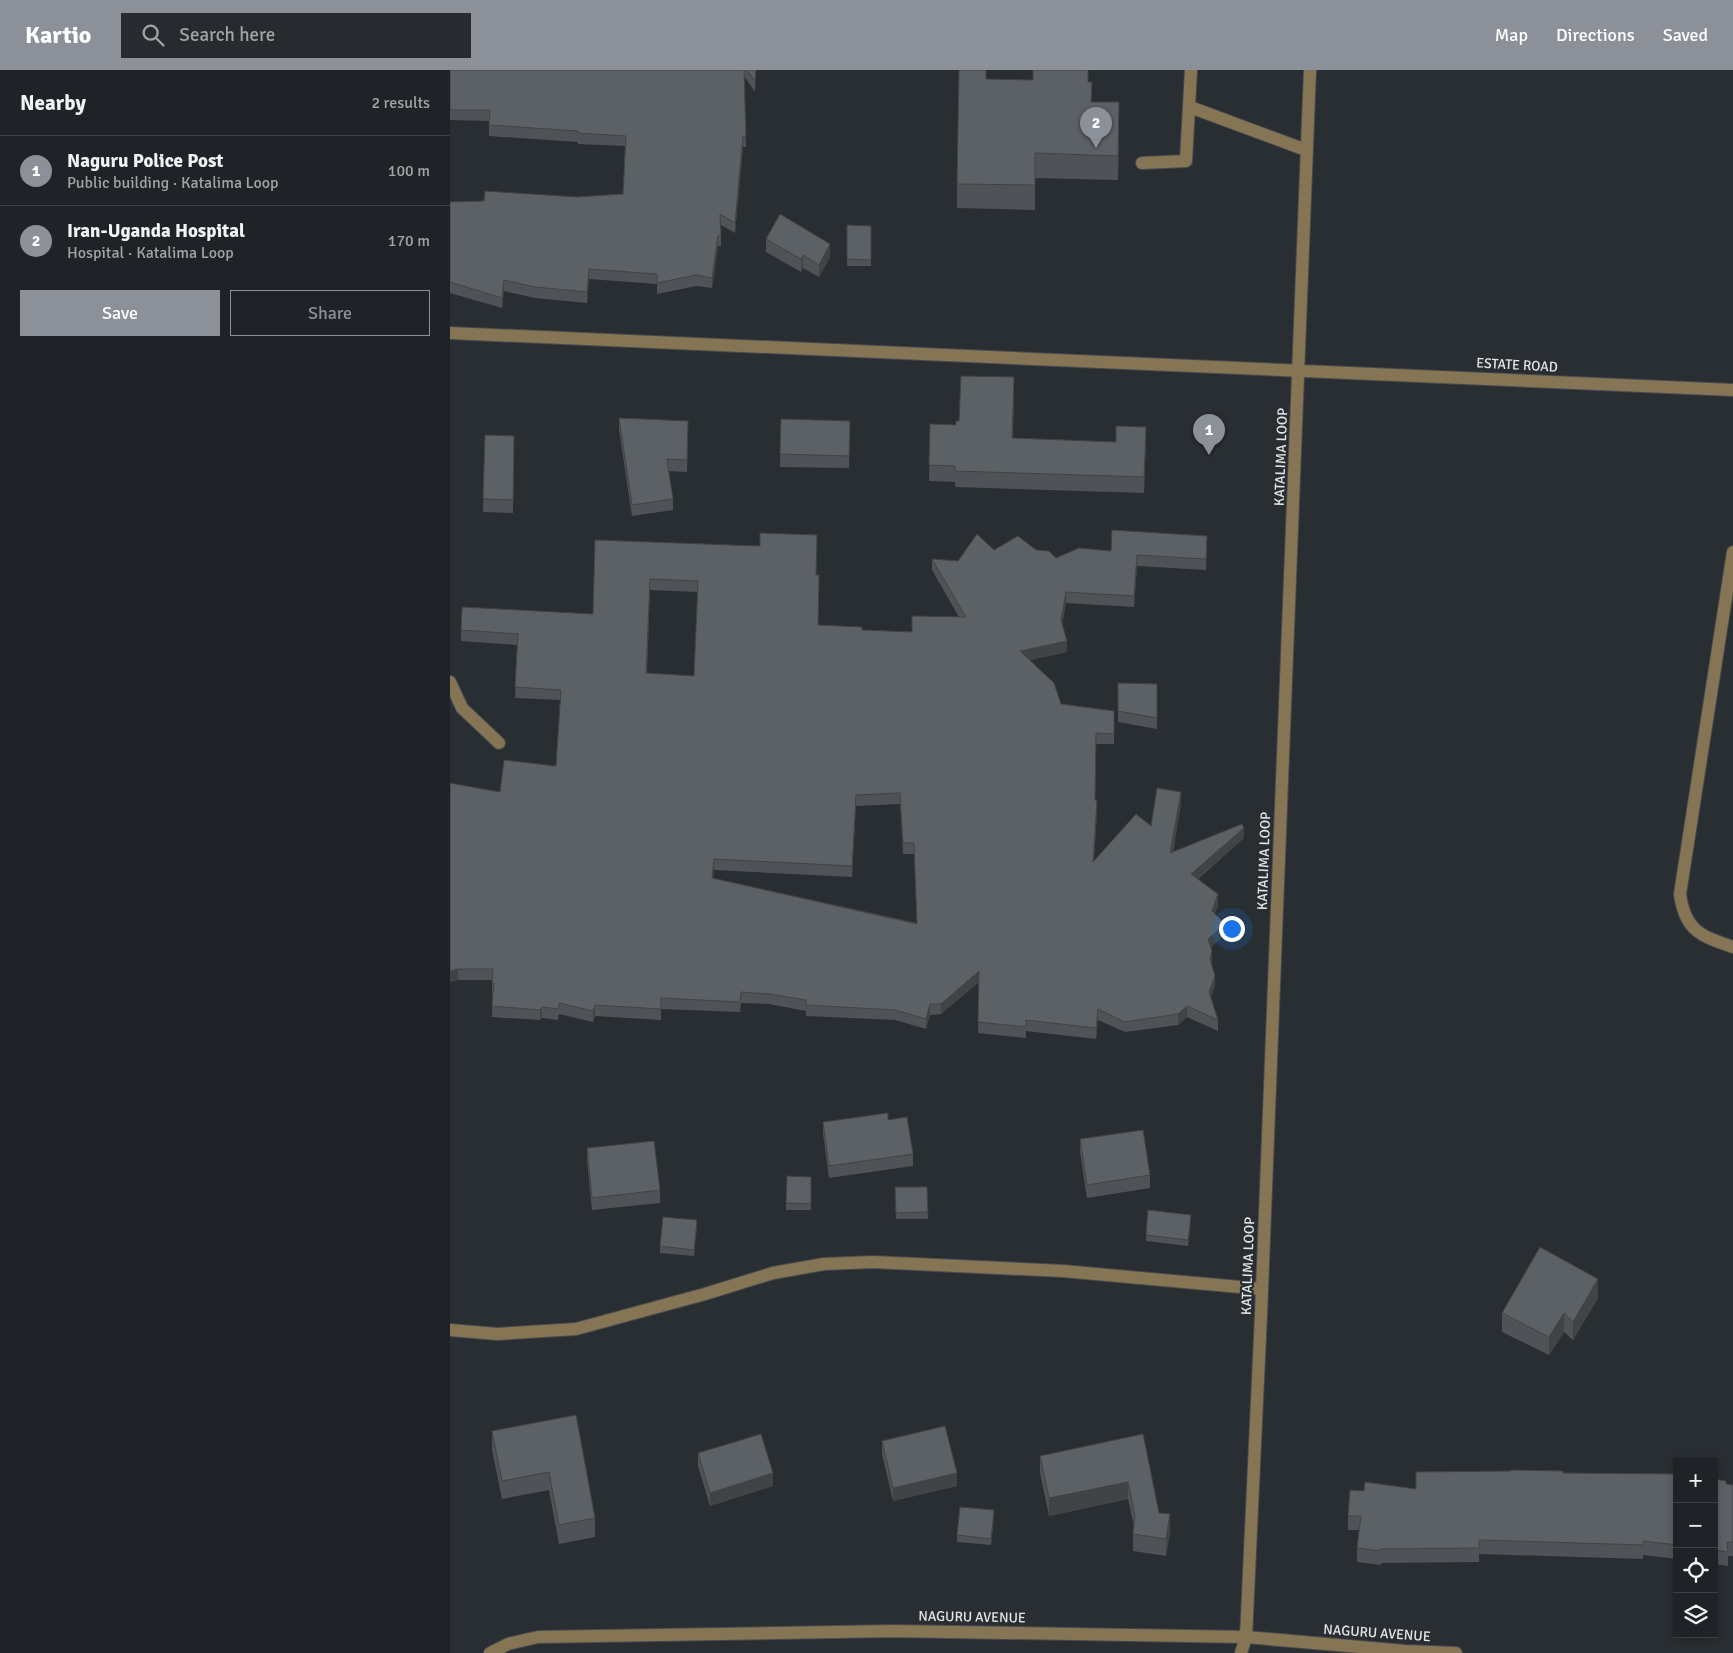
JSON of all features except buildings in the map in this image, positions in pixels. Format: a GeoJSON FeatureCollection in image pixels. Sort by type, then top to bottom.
{"type":"FeatureCollection","features":[{"type":"Feature","properties":{"kind":"street"},"geometry":{"type":"LineString","coordinates":[[1142,163],[1186,161],[1191,70]]}},
{"type":"Feature","properties":{"kind":"street","name":"KATALIMA LOOP"},"geometry":{"type":"LineString","coordinates":[[1241,1653],[1246,1637],[1262,1289],[1310,70]]}},
{"type":"Feature","properties":{"kind":"street"},"geometry":{"type":"LineString","coordinates":[[1190,108],[1306,150]]}},
{"type":"Feature","properties":{"kind":"street","name":"ESTATE ROAD"},"geometry":{"type":"LineString","coordinates":[[450,333],[1733,390]]}},
{"type":"Feature","properties":{"kind":"street"},"geometry":{"type":"LineString","coordinates":[[1733,552],[1680,894],[1683,911],[1690,925],[1701,934],[1733,947]]}},
{"type":"Feature","properties":{"kind":"street"},"geometry":{"type":"LineString","coordinates":[[450,682],[462,708],[499,743]]}},
{"type":"Feature","properties":{"kind":"street"},"geometry":{"type":"LineString","coordinates":[[450,1330],[497,1334],[576,1329],[705,1294],[773,1273],[824,1264],[873,1262],[1063,1271],[1262,1289]]}},
{"type":"Feature","properties":{"kind":"street","name":"NAGURU AVENUE"},"geometry":{"type":"LineString","coordinates":[[490,1653],[508,1644],[538,1637],[894,1631],[1246,1637],[1405,1652],[1456,1653]]}},
{"type":"Feature","properties":{"kind":"place","name":"Iran-Uganda Hospital"},"geometry":{"type":"Point","coordinates":[1096,148]}},
{"type":"Feature","properties":{"kind":"place","name":"Naguru Police Post"},"geometry":{"type":"Point","coordinates":[1209,455]}}]}
